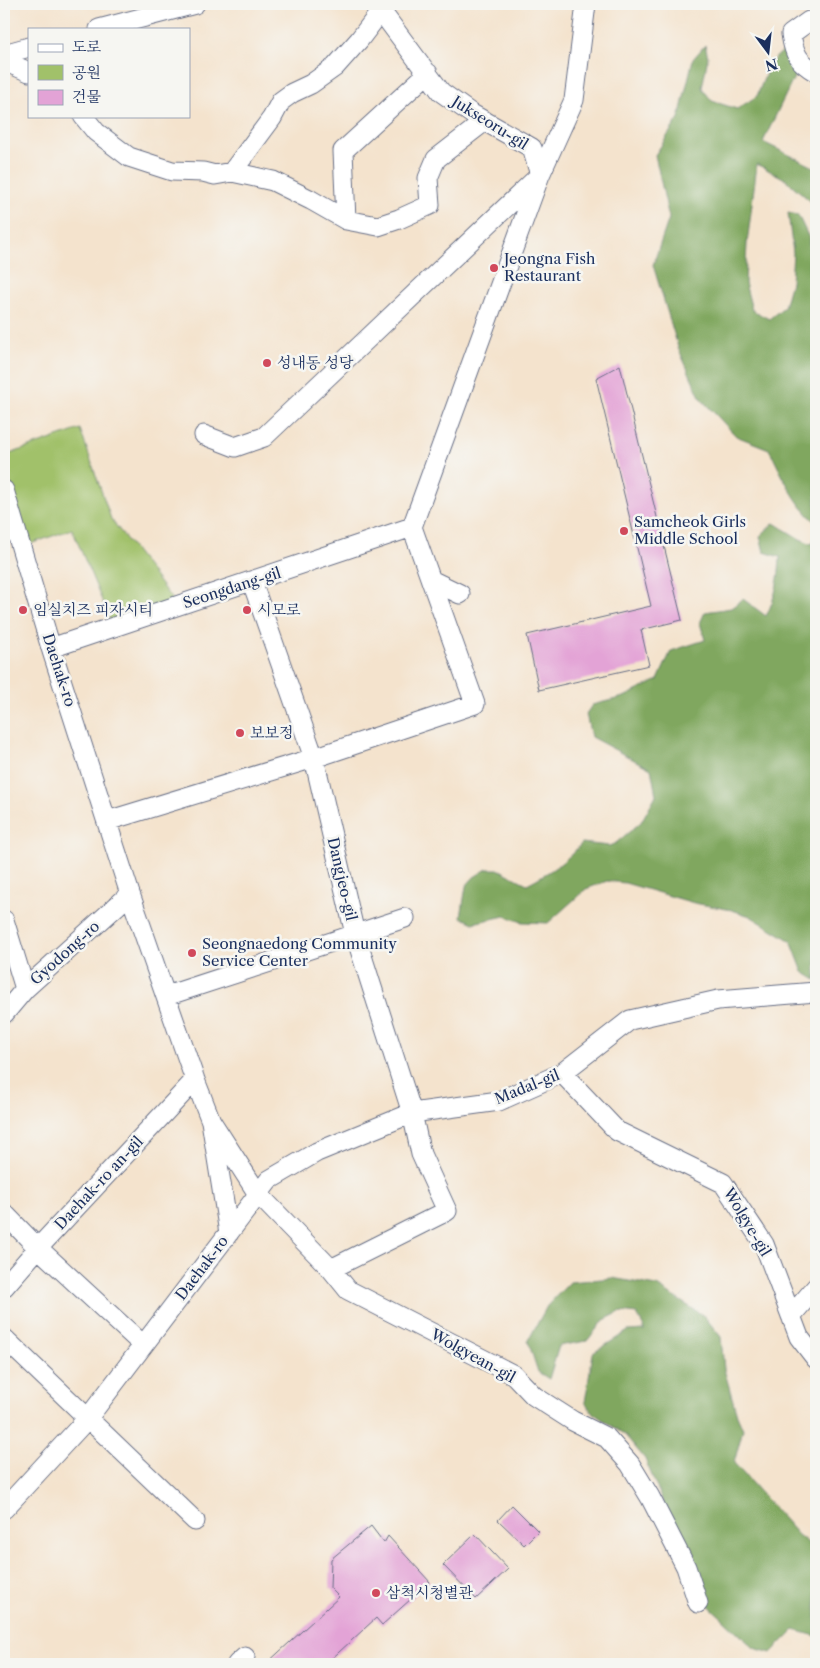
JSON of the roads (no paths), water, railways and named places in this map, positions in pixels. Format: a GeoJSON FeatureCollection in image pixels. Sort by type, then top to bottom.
{"type":"FeatureCollection","features":[{"type":"Feature","properties":{"kind":"street"},"geometry":{"type":"LineString","coordinates":[[103,28],[195,4]]}},
{"type":"Feature","properties":{"kind":"street"},"geometry":{"type":"LineString","coordinates":[[107,821],[314,758],[475,704],[412,528],[540,175],[574,100],[586,4]]}},
{"type":"Feature","properties":{"kind":"street"},"geometry":{"type":"LineString","coordinates":[[232,172],[272,118],[281,101],[292,93],[311,84],[335,67],[359,40],[380,7]]}},
{"type":"Feature","properties":{"kind":"street","name":"Jukseoru-gil"},"geometry":{"type":"LineString","coordinates":[[380,7],[441,92],[485,121],[532,148],[540,175]]}},
{"type":"Feature","properties":{"kind":"street"},"geometry":{"type":"LineString","coordinates":[[809,21],[791,34],[794,50],[804,65],[816,72]]}},
{"type":"Feature","properties":{"kind":"street"},"geometry":{"type":"LineString","coordinates":[[4,54],[28,47]]}},
{"type":"Feature","properties":{"kind":"street"},"geometry":{"type":"LineString","coordinates":[[4,61],[28,72]]}},
{"type":"Feature","properties":{"kind":"street"},"geometry":{"type":"LineString","coordinates":[[346,220],[344,151],[428,73]]}},
{"type":"Feature","properties":{"kind":"street"},"geometry":{"type":"LineString","coordinates":[[85,118],[96,132],[129,157],[172,171],[203,172],[215,175],[232,172],[273,181],[346,220],[378,226],[399,219],[430,204],[428,178],[436,159],[485,121]]}},
{"type":"Feature","properties":{"kind":"street"},"geometry":{"type":"LineString","coordinates":[[204,435],[235,446],[264,437],[540,175]]}},
{"type":"Feature","properties":{"kind":"street","name":"Daehak-ro"},"geometry":{"type":"LineString","coordinates":[[4,490],[51,648],[130,894],[195,1080],[211,1121],[258,1194]]}},
{"type":"Feature","properties":{"kind":"street","name":"Seongdang-gil"},"geometry":{"type":"LineString","coordinates":[[51,648],[412,528]]}},
{"type":"Feature","properties":{"kind":"street"},"geometry":{"type":"LineString","coordinates":[[431,580],[460,594]]}},
{"type":"Feature","properties":{"kind":"street","name":"Dangjeo-gil"},"geometry":{"type":"LineString","coordinates":[[252,582],[314,758],[355,934],[412,1113]]}},
{"type":"Feature","properties":{"kind":"street","name":"Gyodong-ro"},"geometry":{"type":"LineString","coordinates":[[4,1014],[25,988],[130,894]]}},
{"type":"Feature","properties":{"kind":"street"},"geometry":{"type":"LineString","coordinates":[[166,996],[405,918]]}},
{"type":"Feature","properties":{"kind":"street"},"geometry":{"type":"LineString","coordinates":[[4,920],[25,988]]}},
{"type":"Feature","properties":{"kind":"street","name":"Madal-gil"},"geometry":{"type":"LineString","coordinates":[[229,1233],[269,1180],[317,1152],[412,1113],[499,1101],[562,1073],[630,1020],[718,1000],[816,992]]}},
{"type":"Feature","properties":{"kind":"street","name":"Wolgye-gil"},"geometry":{"type":"LineString","coordinates":[[562,1073],[617,1130],[723,1183],[764,1244],[800,1337],[816,1359]]}},
{"type":"Feature","properties":{"kind":"street","name":"Daehak-ro an-gil"},"geometry":{"type":"LineString","coordinates":[[4,1287],[195,1080]]}},
{"type":"Feature","properties":{"kind":"street"},"geometry":{"type":"LineString","coordinates":[[331,1269],[447,1211],[421,1154],[412,1113]]}},
{"type":"Feature","properties":{"kind":"street","name":"Daehak-ro"},"geometry":{"type":"LineString","coordinates":[[4,1509],[88,1418],[229,1233],[211,1121]]}},
{"type":"Feature","properties":{"kind":"street","name":"Wolgyean-gil"},"geometry":{"type":"LineString","coordinates":[[258,1194],[331,1269],[348,1290],[514,1375],[534,1396],[573,1421],[607,1438],[630,1464],[650,1497],[686,1567],[698,1603]]}},
{"type":"Feature","properties":{"kind":"street"},"geometry":{"type":"LineString","coordinates":[[4,1213],[38,1248],[143,1346]]}},
{"type":"Feature","properties":{"kind":"street"},"geometry":{"type":"LineString","coordinates":[[791,1316],[816,1287]]}},
{"type":"Feature","properties":{"kind":"street"},"geometry":{"type":"LineString","coordinates":[[4,1338],[194,1521]]}},
{"type":"Feature","properties":{"kind":"place","name":"Jeongna Fish Restaurant"},"geometry":{"type":"Point","coordinates":[494,268]}},
{"type":"Feature","properties":{"kind":"place","name":"성내동 성당"},"geometry":{"type":"Point","coordinates":[267,363]}},
{"type":"Feature","properties":{"kind":"place","name":"Samcheok Girls Middle School"},"geometry":{"type":"Point","coordinates":[624,531]}},
{"type":"Feature","properties":{"kind":"place","name":"임실치즈 피자시티"},"geometry":{"type":"Point","coordinates":[23,610]}},
{"type":"Feature","properties":{"kind":"place","name":"시모로"},"geometry":{"type":"Point","coordinates":[247,610]}},
{"type":"Feature","properties":{"kind":"place","name":"보보정"},"geometry":{"type":"Point","coordinates":[240,733]}},
{"type":"Feature","properties":{"kind":"place","name":"Seongnaedong Community Service Center"},"geometry":{"type":"Point","coordinates":[192,953]}},
{"type":"Feature","properties":{"kind":"place","name":"삼척시청별관"},"geometry":{"type":"Point","coordinates":[376,1593]}}]}
